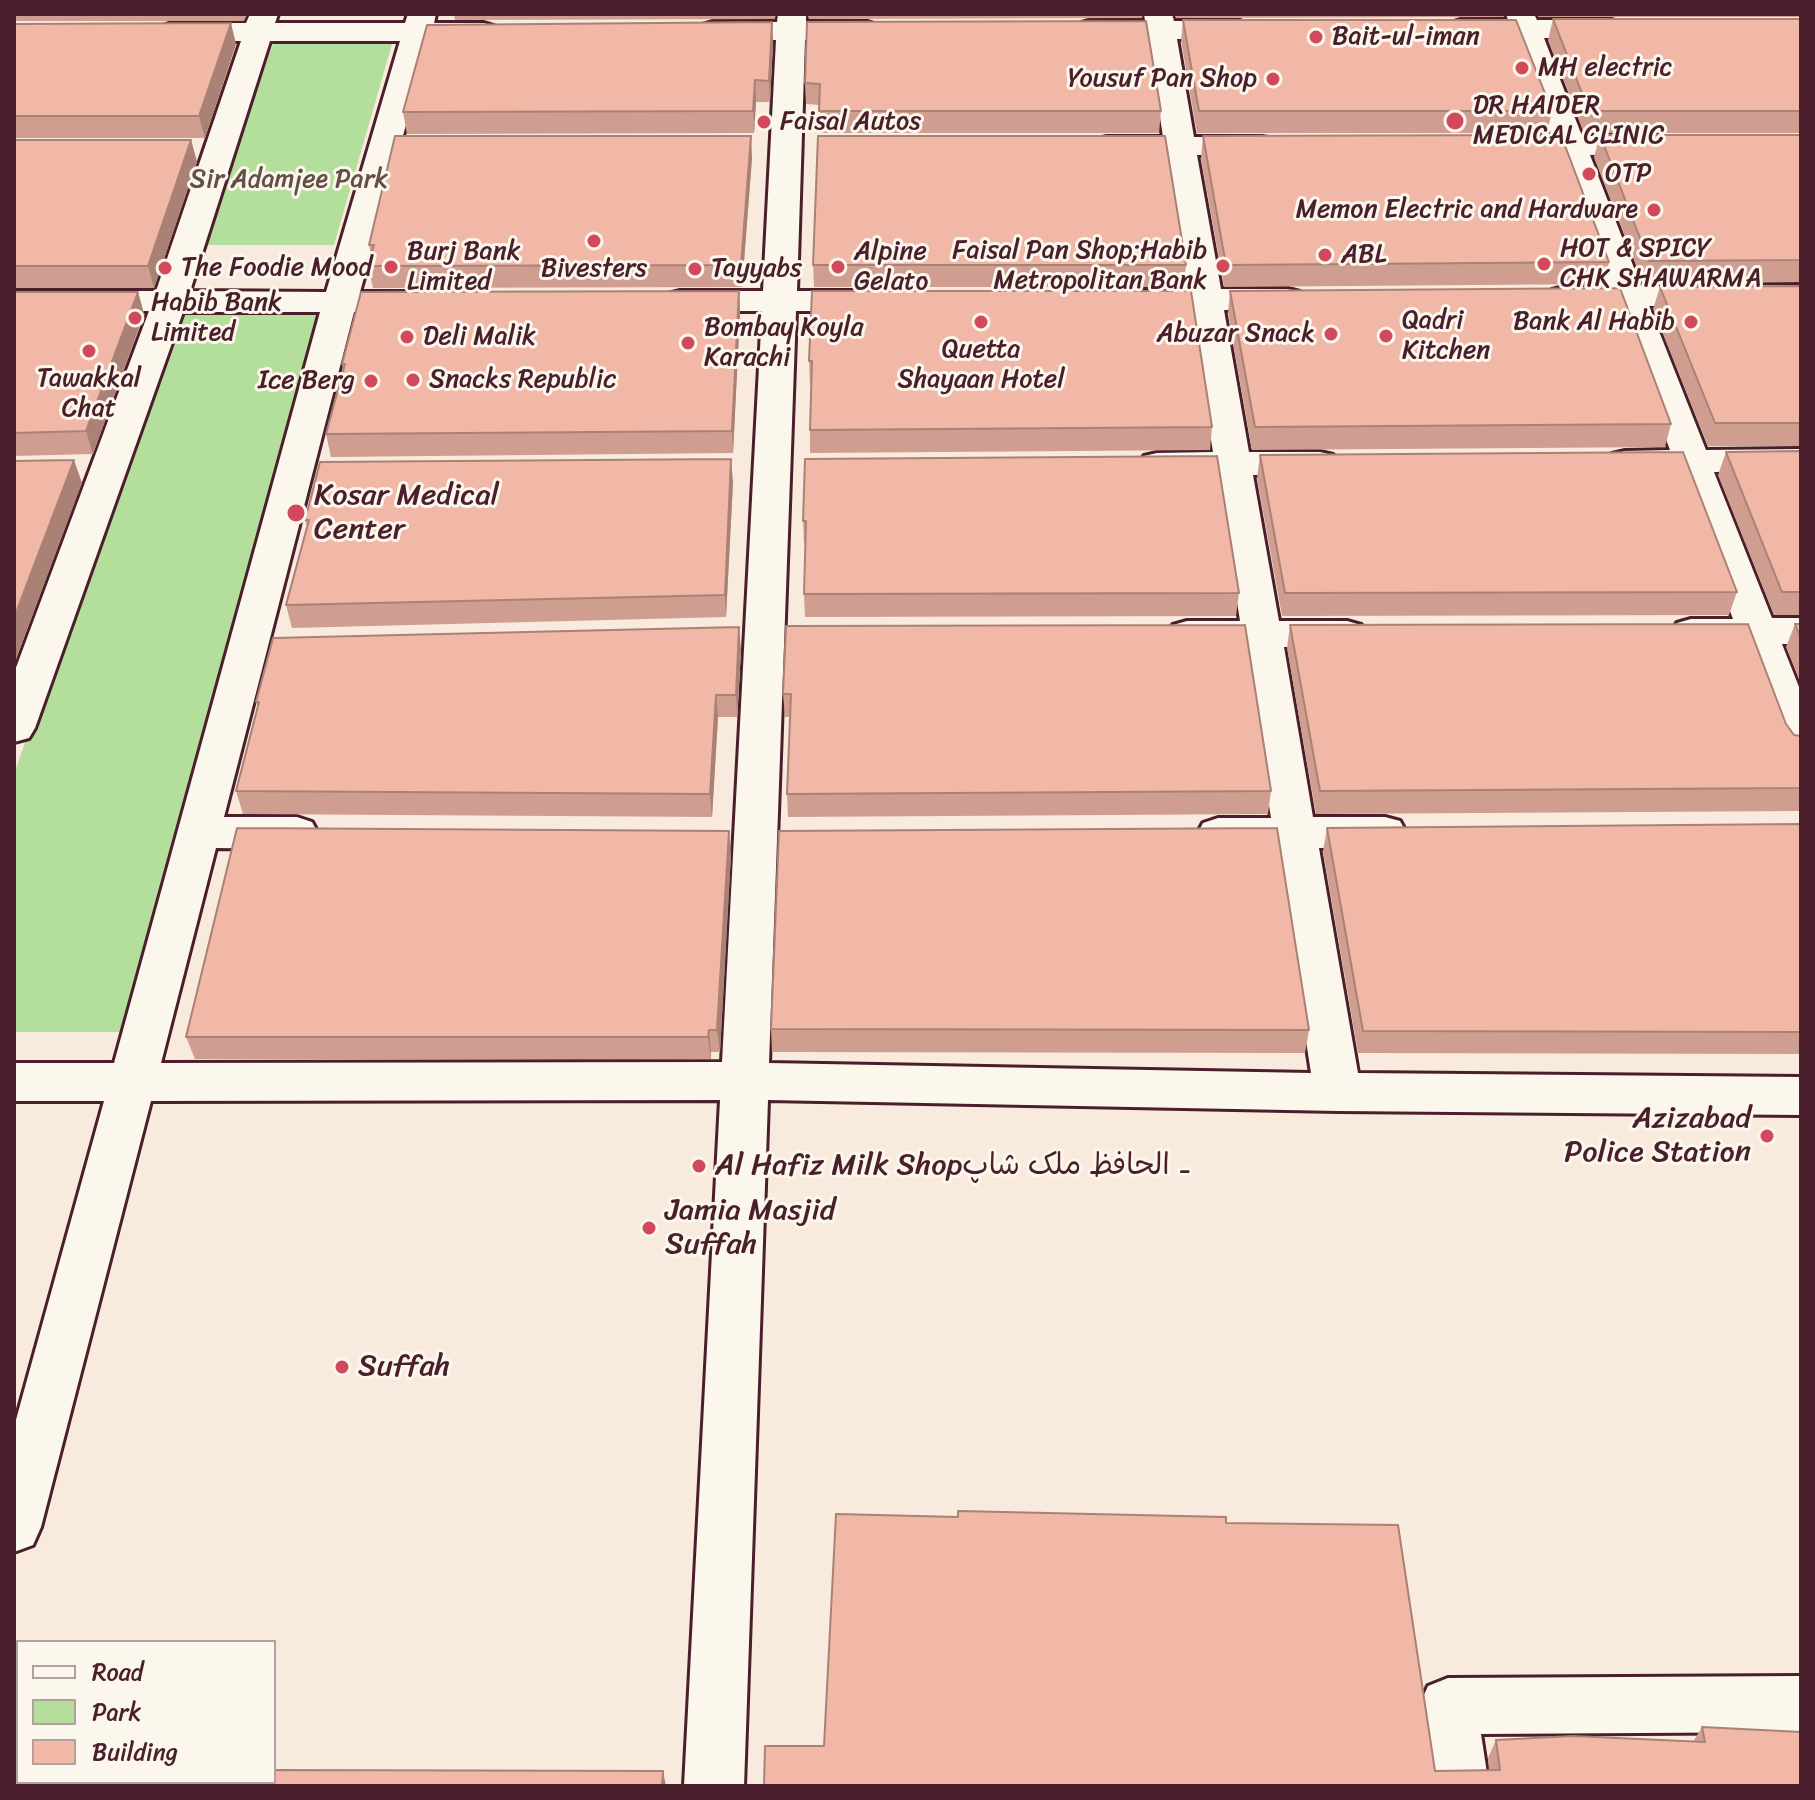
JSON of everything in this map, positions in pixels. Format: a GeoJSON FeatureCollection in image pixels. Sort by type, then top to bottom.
{"type":"FeatureCollection","features":[{"type":"Feature","properties":{"kind":"street"},"geometry":{"type":"LineString","coordinates":[[714,1786],[791,22]]}},
{"type":"Feature","properties":{"kind":"street"},"geometry":{"type":"LineString","coordinates":[[682,31],[791,22],[899,31]]}},
{"type":"Feature","properties":{"kind":"street"},"geometry":{"type":"LineString","coordinates":[[1159,22],[1338,1092]]}},
{"type":"Feature","properties":{"kind":"street"},"geometry":{"type":"LineString","coordinates":[[1068,30],[1159,22],[1272,30]]}},
{"type":"Feature","properties":{"kind":"street"},"geometry":{"type":"LineString","coordinates":[[1523,22],[1801,745]]}},
{"type":"Feature","properties":{"kind":"street"},"geometry":{"type":"LineString","coordinates":[[1431,29],[1523,22],[1633,29]]}},
{"type":"Feature","properties":{"kind":"street"},"geometry":{"type":"LineString","coordinates":[[14,728],[30,642],[110,468],[170,300],[203,150],[261,23]]}},
{"type":"Feature","properties":{"kind":"street"},"geometry":{"type":"LineString","coordinates":[[151,32],[261,23],[420,23],[511,32]]}},
{"type":"Feature","properties":{"kind":"street"},"geometry":{"type":"LineString","coordinates":[[14,1527],[200,832],[265,644],[311,471],[340,302],[400,146],[420,23]]}},
{"type":"Feature","properties":{"kind":"street"},"geometry":{"type":"LineString","coordinates":[[1477,146],[1694,145]]}},
{"type":"Feature","properties":{"kind":"street"},"geometry":{"type":"LineString","coordinates":[[1085,146],[1289,146]]}},
{"type":"Feature","properties":{"kind":"street"},"geometry":{"type":"LineString","coordinates":[[1535,297],[1801,295]]}},
{"type":"Feature","properties":{"kind":"street"},"geometry":{"type":"LineString","coordinates":[[1095,300],[1315,299]]}},
{"type":"Feature","properties":{"kind":"street"},"geometry":{"type":"LineString","coordinates":[[14,301],[450,302]]}},
{"type":"Feature","properties":{"kind":"street"},"geometry":{"type":"LineString","coordinates":[[654,301],[906,301]]}},
{"type":"Feature","properties":{"kind":"street"},"geometry":{"type":"LineString","coordinates":[[1597,462],[1801,460]]}},
{"type":"Feature","properties":{"kind":"street"},"geometry":{"type":"LineString","coordinates":[[1122,464],[1359,463]]}},
{"type":"Feature","properties":{"kind":"street"},"geometry":{"type":"LineString","coordinates":[[69,469],[110,468]]}},
{"type":"Feature","properties":{"kind":"street"},"geometry":{"type":"LineString","coordinates":[[1649,632],[1801,631]]}},
{"type":"Feature","properties":{"kind":"street"},"geometry":{"type":"LineString","coordinates":[[1153,634],[1386,633]]}},
{"type":"Feature","properties":{"kind":"street"},"geometry":{"type":"LineString","coordinates":[[200,832],[343,833]]}},
{"type":"Feature","properties":{"kind":"street"},"geometry":{"type":"LineString","coordinates":[[1183,834],[1421,832]]}},
{"type":"Feature","properties":{"kind":"street"},"geometry":{"type":"LineString","coordinates":[[14,1082],[745,1081],[1338,1092],[1801,1096]]}},
{"type":"Feature","properties":{"kind":"street"},"geometry":{"type":"LineString","coordinates":[[1459,1786],[1448,1706],[1801,1704]]}},
{"type":"Feature","properties":{"kind":"green space","name":"Sir Adamjee Park"},"geometry":{"type":"Polygon","coordinates":[[[273,44],[392,44],[334,245],[201,245],[273,44]]]}},
{"type":"Feature","properties":{"kind":"green space"},"geometry":{"type":"Polygon","coordinates":[[[177,308],[327,309],[128,1032],[14,1032],[14,774],[177,308]]]}},
{"type":"Feature","properties":{"kind":"building"},"geometry":{"type":"Polygon","coordinates":[[[1553,19],[1801,19],[1801,111],[1589,111],[1553,19]]]}},
{"type":"Feature","properties":{"kind":"building"},"geometry":{"type":"Polygon","coordinates":[[[1183,20],[1516,20],[1552,111],[1199,111],[1183,20]]]}},
{"type":"Feature","properties":{"kind":"building"},"geometry":{"type":"Polygon","coordinates":[[[1146,21],[1161,111],[819,111],[820,84],[805,83],[807,22],[1146,21]]]}},
{"type":"Feature","properties":{"kind":"building"},"geometry":{"type":"Polygon","coordinates":[[[772,22],[769,81],[755,80],[753,111],[403,112],[427,25],[772,22]]]}},
{"type":"Feature","properties":{"kind":"building"},"geometry":{"type":"Polygon","coordinates":[[[231,23],[199,116],[14,116],[14,24],[231,23]]]}},
{"type":"Feature","properties":{"kind":"building"},"geometry":{"type":"Polygon","coordinates":[[[1561,135],[1609,262],[1226,265],[1203,136],[1561,135]]]}},
{"type":"Feature","properties":{"kind":"building"},"geometry":{"type":"Polygon","coordinates":[[[1600,135],[1801,135],[1801,260],[1649,261],[1600,135]]]}},
{"type":"Feature","properties":{"kind":"building"},"geometry":{"type":"Polygon","coordinates":[[[395,136],[751,136],[741,265],[368,266],[374,245],[369,245],[395,136]]]}},
{"type":"Feature","properties":{"kind":"building"},"geometry":{"type":"Polygon","coordinates":[[[818,136],[1165,136],[1186,265],[813,265],[818,136]]]}},
{"type":"Feature","properties":{"kind":"building"},"geometry":{"type":"Polygon","coordinates":[[[14,140],[191,140],[148,266],[14,266],[14,140]]]}},
{"type":"Feature","properties":{"kind":"building"},"geometry":{"type":"Polygon","coordinates":[[[1801,286],[1801,423],[1715,423],[1660,287],[1801,286]]]}},
{"type":"Feature","properties":{"kind":"building"},"geometry":{"type":"Polygon","coordinates":[[[1620,288],[1671,424],[1255,427],[1230,291],[1620,288]]]}},
{"type":"Feature","properties":{"kind":"building"},"geometry":{"type":"Polygon","coordinates":[[[739,291],[732,431],[326,434],[361,292],[739,291]]]}},
{"type":"Feature","properties":{"kind":"building"},"geometry":{"type":"Polygon","coordinates":[[[812,291],[1191,291],[1212,427],[810,430],[812,291]]]}},
{"type":"Feature","properties":{"kind":"building"},"geometry":{"type":"Polygon","coordinates":[[[14,292],[138,292],[86,431],[14,433],[14,292]]]}},
{"type":"Feature","properties":{"kind":"building"},"geometry":{"type":"Polygon","coordinates":[[[1801,451],[1801,592],[1782,592],[1726,452],[1801,451]]]}},
{"type":"Feature","properties":{"kind":"building"},"geometry":{"type":"Polygon","coordinates":[[[1683,452],[1737,592],[1285,593],[1260,455],[1683,452]]]}},
{"type":"Feature","properties":{"kind":"building"},"geometry":{"type":"Polygon","coordinates":[[[1217,456],[1239,593],[804,594],[805,459],[1217,456]]]}},
{"type":"Feature","properties":{"kind":"building"},"geometry":{"type":"Polygon","coordinates":[[[731,459],[725,595],[286,605],[309,520],[305,520],[320,462],[731,459]]]}},
{"type":"Feature","properties":{"kind":"building"},"geometry":{"type":"Polygon","coordinates":[[[74,460],[14,618],[14,461],[74,460]]]}},
{"type":"Feature","properties":{"kind":"building"},"geometry":{"type":"Polygon","coordinates":[[[1748,624],[1786,724],[1794,735],[1801,736],[1801,788],[1320,791],[1290,625],[1748,624]]]}},
{"type":"Feature","properties":{"kind":"building"},"geometry":{"type":"Polygon","coordinates":[[[1795,624],[1801,624],[1801,639],[1795,624]]]}},
{"type":"Feature","properties":{"kind":"building"},"geometry":{"type":"Polygon","coordinates":[[[1245,625],[1271,791],[787,794],[791,694],[783,694],[786,626],[1245,625]]]}},
{"type":"Feature","properties":{"kind":"building"},"geometry":{"type":"Polygon","coordinates":[[[739,627],[736,695],[716,695],[710,794],[236,791],[273,638],[739,627]]]}},
{"type":"Feature","properties":{"kind":"building"},"geometry":{"type":"Polygon","coordinates":[[[1801,824],[1801,1032],[1363,1031],[1327,828],[1801,824]]]}},
{"type":"Feature","properties":{"kind":"building"},"geometry":{"type":"Polygon","coordinates":[[[237,828],[729,831],[717,1030],[709,1030],[708,1037],[186,1037],[237,828]]]}},
{"type":"Feature","properties":{"kind":"building"},"geometry":{"type":"Polygon","coordinates":[[[1277,828],[1309,1030],[771,1029],[779,831],[1277,828]]]}},
{"type":"Feature","properties":{"kind":"building"},"geometry":{"type":"Polygon","coordinates":[[[958,1511],[1226,1517],[1226,1523],[1398,1525],[1435,1771],[1500,1770],[1496,1740],[1573,1736],[1705,1742],[1702,1727],[1801,1732],[1801,1786],[764,1786],[765,1746],[824,1746],[836,1514],[958,1517],[958,1511]]]}},
{"type":"Feature","properties":{"kind":"building"},"geometry":{"type":"Polygon","coordinates":[[[14,1769],[16,1784],[276,1784],[276,1770],[663,1771],[662,1786],[14,1786],[14,1769]]]}},
{"type":"Feature","properties":{"kind":"place","name":"Bait-ul-iman"},"geometry":{"type":"Point","coordinates":[1316,37]}},
{"type":"Feature","properties":{"kind":"place","name":"MH electric"},"geometry":{"type":"Point","coordinates":[1522,68]}},
{"type":"Feature","properties":{"kind":"place","name":"Yousuf Pan Shop"},"geometry":{"type":"Point","coordinates":[1273,79]}},
{"type":"Feature","properties":{"kind":"place","name":"DR HAIDER MEDICAL CLINIC"},"geometry":{"type":"Point","coordinates":[1455,121]}},
{"type":"Feature","properties":{"kind":"place","name":"Faisal Autos"},"geometry":{"type":"Point","coordinates":[764,122]}},
{"type":"Feature","properties":{"kind":"place","name":"OTP"},"geometry":{"type":"Point","coordinates":[1589,174]}},
{"type":"Feature","properties":{"kind":"place","name":"Memon Electric and Hardware"},"geometry":{"type":"Point","coordinates":[1654,210]}},
{"type":"Feature","properties":{"kind":"place","name":"Bivesters"},"geometry":{"type":"Point","coordinates":[594,241]}},
{"type":"Feature","properties":{"kind":"place","name":"ABL"},"geometry":{"type":"Point","coordinates":[1325,255]}},
{"type":"Feature","properties":{"kind":"place","name":"HOT & SPICY CHK SHAWARMA"},"geometry":{"type":"Point","coordinates":[1544,264]}},
{"type":"Feature","properties":{"kind":"place","name":"Faisal Pan Shop;Habib Metropolitan Bank"},"geometry":{"type":"Point","coordinates":[1223,266]}},
{"type":"Feature","properties":{"kind":"place","name":"Burj Bank Limited"},"geometry":{"type":"Point","coordinates":[391,267]}},
{"type":"Feature","properties":{"kind":"place","name":"Alpine Gelato"},"geometry":{"type":"Point","coordinates":[838,267]}},
{"type":"Feature","properties":{"kind":"place","name":"The Foodie Mood"},"geometry":{"type":"Point","coordinates":[165,268]}},
{"type":"Feature","properties":{"kind":"place","name":"Tayyabs"},"geometry":{"type":"Point","coordinates":[695,269]}},
{"type":"Feature","properties":{"kind":"place","name":"Habib Bank Limited"},"geometry":{"type":"Point","coordinates":[135,318]}},
{"type":"Feature","properties":{"kind":"place","name":"Quetta Shayaan Hotel"},"geometry":{"type":"Point","coordinates":[981,322]}},
{"type":"Feature","properties":{"kind":"place","name":"Bank Al Habib"},"geometry":{"type":"Point","coordinates":[1691,322]}},
{"type":"Feature","properties":{"kind":"place","name":"Abuzar Snack"},"geometry":{"type":"Point","coordinates":[1331,334]}},
{"type":"Feature","properties":{"kind":"place","name":"Qadri Kitchen"},"geometry":{"type":"Point","coordinates":[1386,336]}},
{"type":"Feature","properties":{"kind":"place","name":"Deli Malik"},"geometry":{"type":"Point","coordinates":[407,337]}},
{"type":"Feature","properties":{"kind":"place","name":"Bombay Koyla Karachi"},"geometry":{"type":"Point","coordinates":[688,343]}},
{"type":"Feature","properties":{"kind":"place","name":"Tawakkal Chat"},"geometry":{"type":"Point","coordinates":[89,351]}},
{"type":"Feature","properties":{"kind":"place","name":"Snacks Republic"},"geometry":{"type":"Point","coordinates":[413,380]}},
{"type":"Feature","properties":{"kind":"place","name":"Ice Berg"},"geometry":{"type":"Point","coordinates":[371,381]}},
{"type":"Feature","properties":{"kind":"place","name":"Kosar Medical Center"},"geometry":{"type":"Point","coordinates":[296,513]}},
{"type":"Feature","properties":{"kind":"place","name":"Azizabad Police Station"},"geometry":{"type":"Point","coordinates":[1767,1136]}},
{"type":"Feature","properties":{"kind":"place","name":"Al Hafiz Milk Shop۔ الحافظ ملک شاپ"},"geometry":{"type":"Point","coordinates":[699,1166]}},
{"type":"Feature","properties":{"kind":"place","name":"Jamia Masjid Suffah"},"geometry":{"type":"Point","coordinates":[649,1228]}},
{"type":"Feature","properties":{"kind":"place","name":"Suffah"},"geometry":{"type":"Point","coordinates":[342,1367]}}]}
